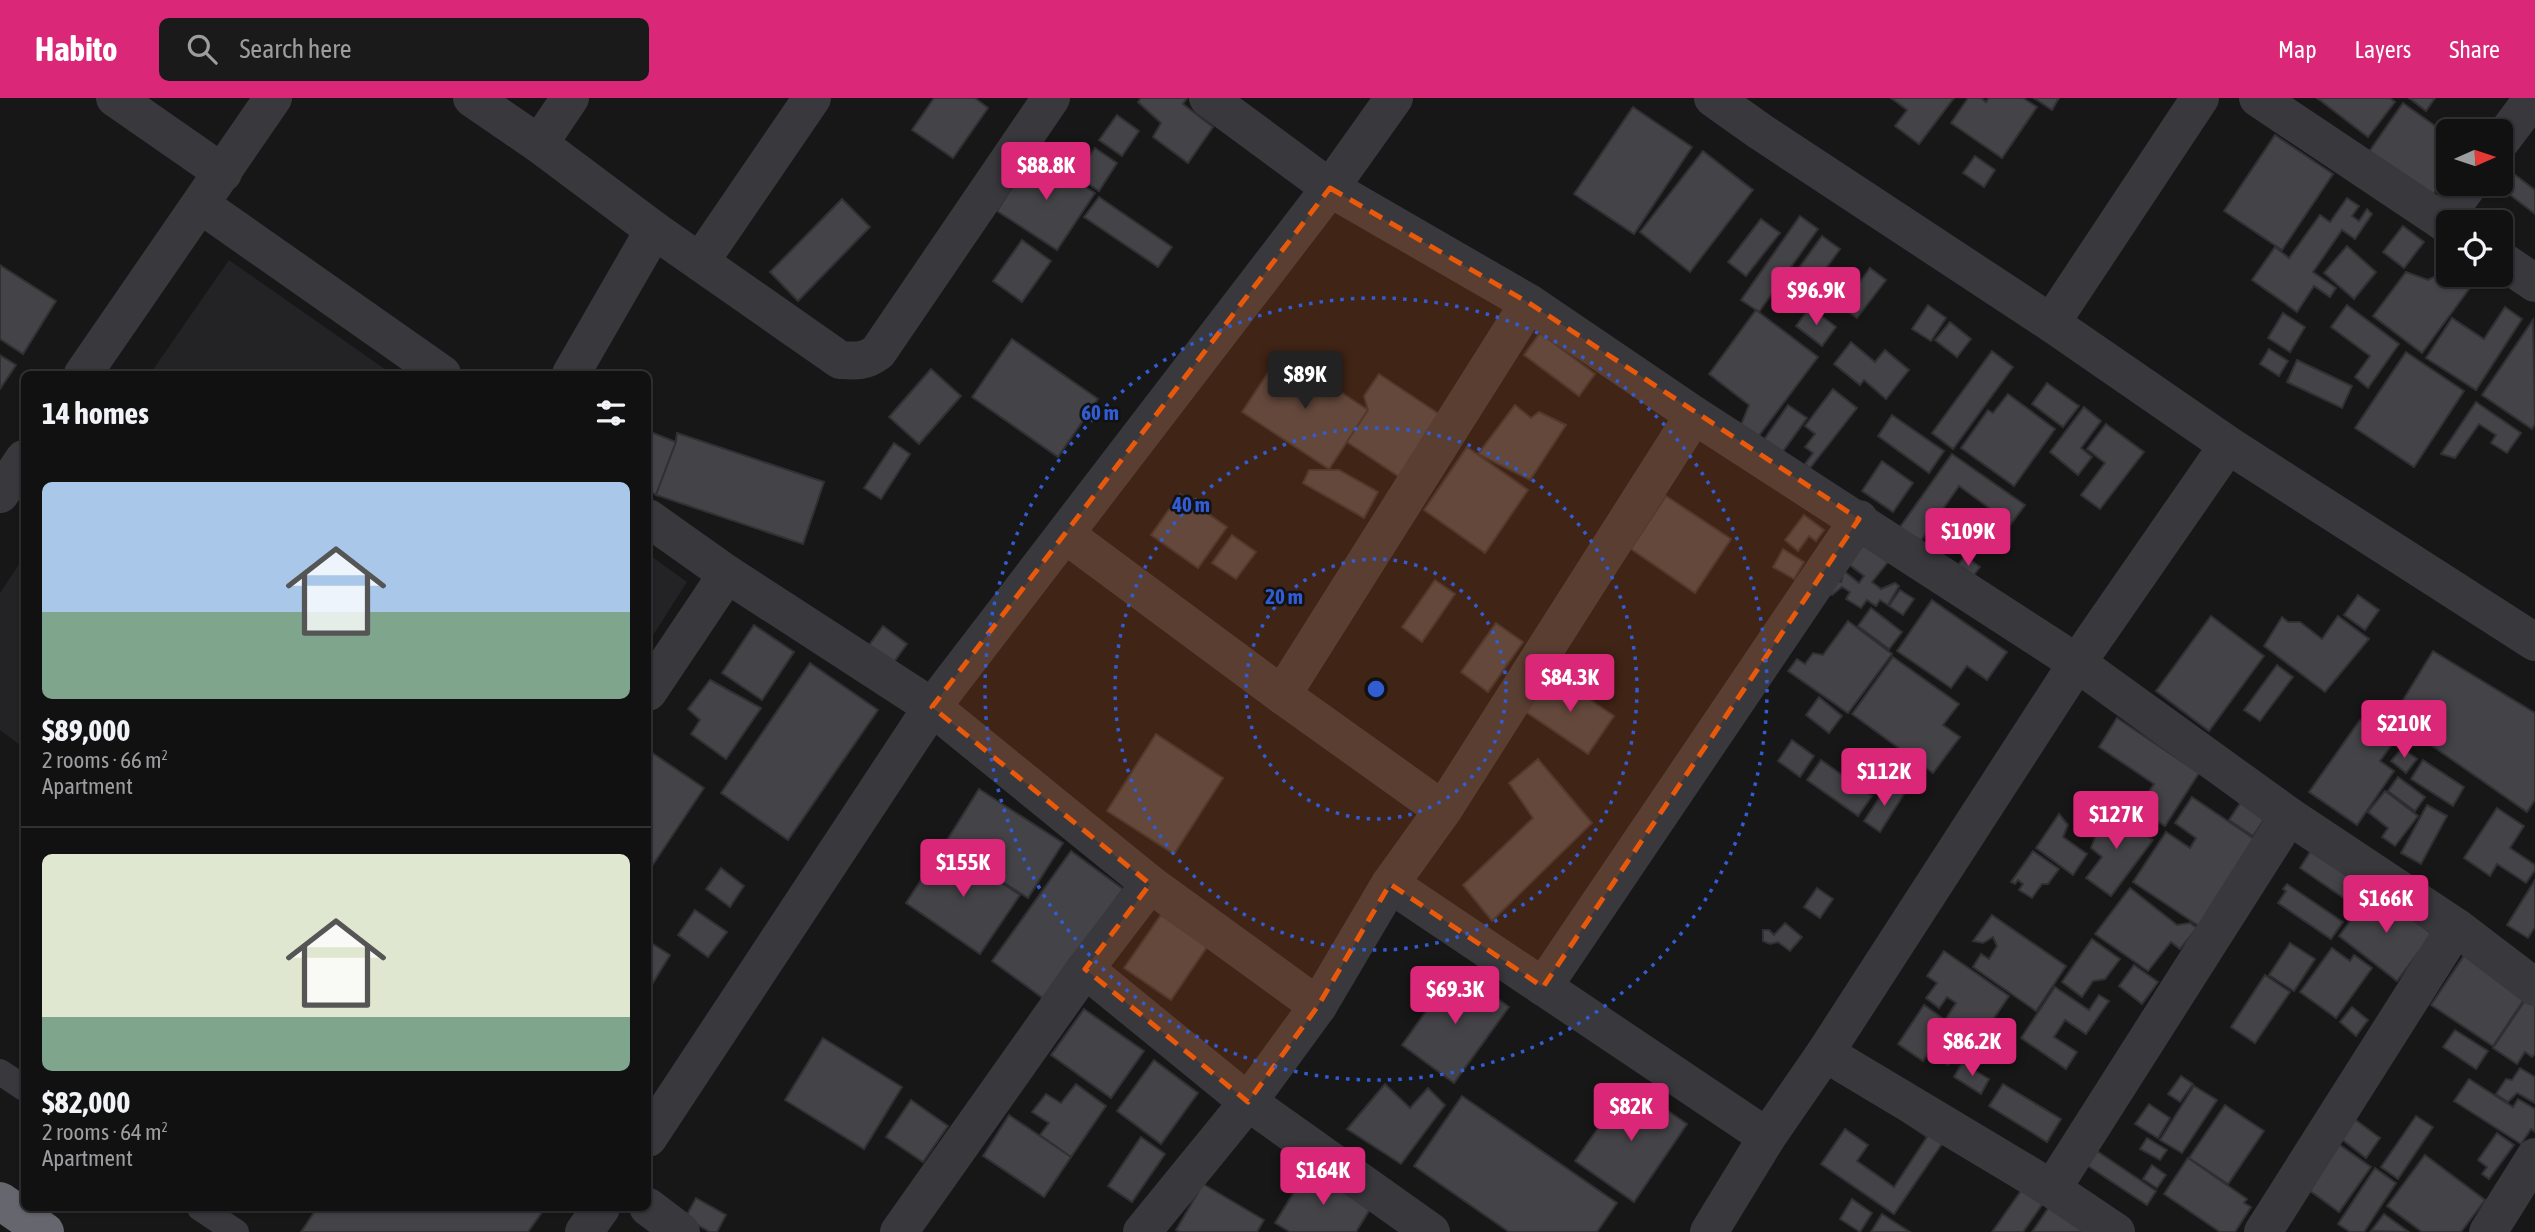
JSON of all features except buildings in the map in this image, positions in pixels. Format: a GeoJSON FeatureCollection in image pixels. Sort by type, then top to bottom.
{"type":"FeatureCollection","features":[{"type":"Feature","properties":{"kind":"highway"},"geometry":{"type":"LineString","coordinates":[[3,1211],[45,1232]]}},
{"type":"Feature","properties":{"kind":"street"},"geometry":{"type":"LineString","coordinates":[[115,98],[223,173]]}},
{"type":"Feature","properties":{"kind":"street"},"geometry":{"type":"LineString","coordinates":[[85,371],[273,98]]}},
{"type":"Feature","properties":{"kind":"street"},"geometry":{"type":"LineString","coordinates":[[472,98],[654,230],[841,360],[859,362],[878,352],[1051,98]]}},
{"type":"Feature","properties":{"kind":"street"},"geometry":{"type":"LineString","coordinates":[[539,144],[570,98]]}},
{"type":"Feature","properties":{"kind":"street"},"geometry":{"type":"LineString","coordinates":[[700,262],[812,98]]}},
{"type":"Feature","properties":{"kind":"street"},"geometry":{"type":"LineString","coordinates":[[1208,98],[1330,188],[1529,303],[1694,415],[1859,519],[2077,663],[2289,816],[2456,927],[2535,987]]}},
{"type":"Feature","properties":{"kind":"street"},"geometry":{"type":"LineString","coordinates":[[651,1133],[932,707],[1330,188],[1394,98]]}},
{"type":"Feature","properties":{"kind":"street"},"geometry":{"type":"LineString","coordinates":[[1713,98],[2052,323],[2228,445],[2535,642]]}},
{"type":"Feature","properties":{"kind":"street"},"geometry":{"type":"LineString","coordinates":[[2052,323],[2200,98]]}},
{"type":"Feature","properties":{"kind":"street"},"geometry":{"type":"LineString","coordinates":[[2258,98],[2436,217]]}},
{"type":"Feature","properties":{"kind":"street"},"geometry":{"type":"LineString","coordinates":[[2513,125],[2533,98]]}},
{"type":"Feature","properties":{"kind":"street"},"geometry":{"type":"LineString","coordinates":[[201,205],[438,371]]}},
{"type":"Feature","properties":{"kind":"street"},"geometry":{"type":"LineString","coordinates":[[573,371],[654,230]]}},
{"type":"Feature","properties":{"kind":"street"},"geometry":{"type":"LineString","coordinates":[[2513,268],[2535,283]]}},
{"type":"Feature","properties":{"kind":"street"},"geometry":{"type":"LineString","coordinates":[[1282,695],[1529,303]]}},
{"type":"Feature","properties":{"kind":"street"},"geometry":{"type":"LineString","coordinates":[[1142,1232],[1248,1102],[1318,1006],[1390,884],[1443,810],[1694,415]]}},
{"type":"Feature","properties":{"kind":"street"},"geometry":{"type":"LineString","coordinates":[[1709,1232],[1767,1138],[1825,1053],[2077,663],[2228,445]]}},
{"type":"Feature","properties":{"kind":"street"},"geometry":{"type":"LineString","coordinates":[[0,494],[21,462]]}},
{"type":"Feature","properties":{"kind":"street"},"geometry":{"type":"LineString","coordinates":[[1543,987],[1859,519]]}},
{"type":"Feature","properties":{"kind":"street"},"geometry":{"type":"LineString","coordinates":[[651,520],[727,574],[932,707],[1150,884],[1318,1006]]}},
{"type":"Feature","properties":{"kind":"street"},"geometry":{"type":"LineString","coordinates":[[1066,534],[1282,695],[1443,810]]}},
{"type":"Feature","properties":{"kind":"street"},"geometry":{"type":"LineString","coordinates":[[651,688],[727,574]]}},
{"type":"Feature","properties":{"kind":"street"},"geometry":{"type":"LineString","coordinates":[[2052,1189],[2289,816]]}},
{"type":"Feature","properties":{"kind":"street"},"geometry":{"type":"LineString","coordinates":[[899,1232],[1085,969],[1150,884]]}},
{"type":"Feature","properties":{"kind":"street"},"geometry":{"type":"LineString","coordinates":[[1390,884],[1767,1138]]}},
{"type":"Feature","properties":{"kind":"street"},"geometry":{"type":"LineString","coordinates":[[2263,1232],[2456,927]]}},
{"type":"Feature","properties":{"kind":"street"},"geometry":{"type":"LineString","coordinates":[[1085,969],[1394,1221],[1431,1232]]}},
{"type":"Feature","properties":{"kind":"street"},"geometry":{"type":"LineString","coordinates":[[1825,1053],[2052,1189],[2116,1232]]}},
{"type":"Feature","properties":{"kind":"street"},"geometry":{"type":"LineString","coordinates":[[2488,1232],[2535,1157]]}},
{"type":"Feature","properties":{"kind":"street"},"geometry":{"type":"LineString","coordinates":[[651,1209],[681,1232]]}},
{"type":"Feature","properties":{"kind":"street"},"geometry":{"type":"LineString","coordinates":[[584,1232],[599,1211]]}},
{"type":"Feature","properties":{"kind":"lane"},"geometry":{"type":"LineString","coordinates":[[0,1072],[21,1086]]}},
{"type":"Feature","properties":{"kind":"lane"},"geometry":{"type":"LineString","coordinates":[[204,1211],[236,1232]]}},
{"type":"Feature","properties":{"kind":"highlighted area"},"geometry":{"type":"Polygon","coordinates":[[[1330,188],[1529,303],[1859,519],[1543,987],[1390,884],[1318,1006],[1248,1102],[1085,969],[1150,884],[932,707],[1330,188]]]}},
{"type":"Feature","properties":{"kind":"shaded area"},"geometry":{"type":"Polygon","coordinates":[[[229,260],[388,371],[152,371],[229,260]]]}},
{"type":"Feature","properties":{"kind":"shaded area"},"geometry":{"type":"Polygon","coordinates":[[[651,556],[687,582],[651,638],[651,556]]]}},
{"type":"Feature","properties":{"kind":"shaded area"},"geometry":{"type":"Polygon","coordinates":[[[21,562],[21,746],[0,730],[0,593],[21,562]]]}}]}
